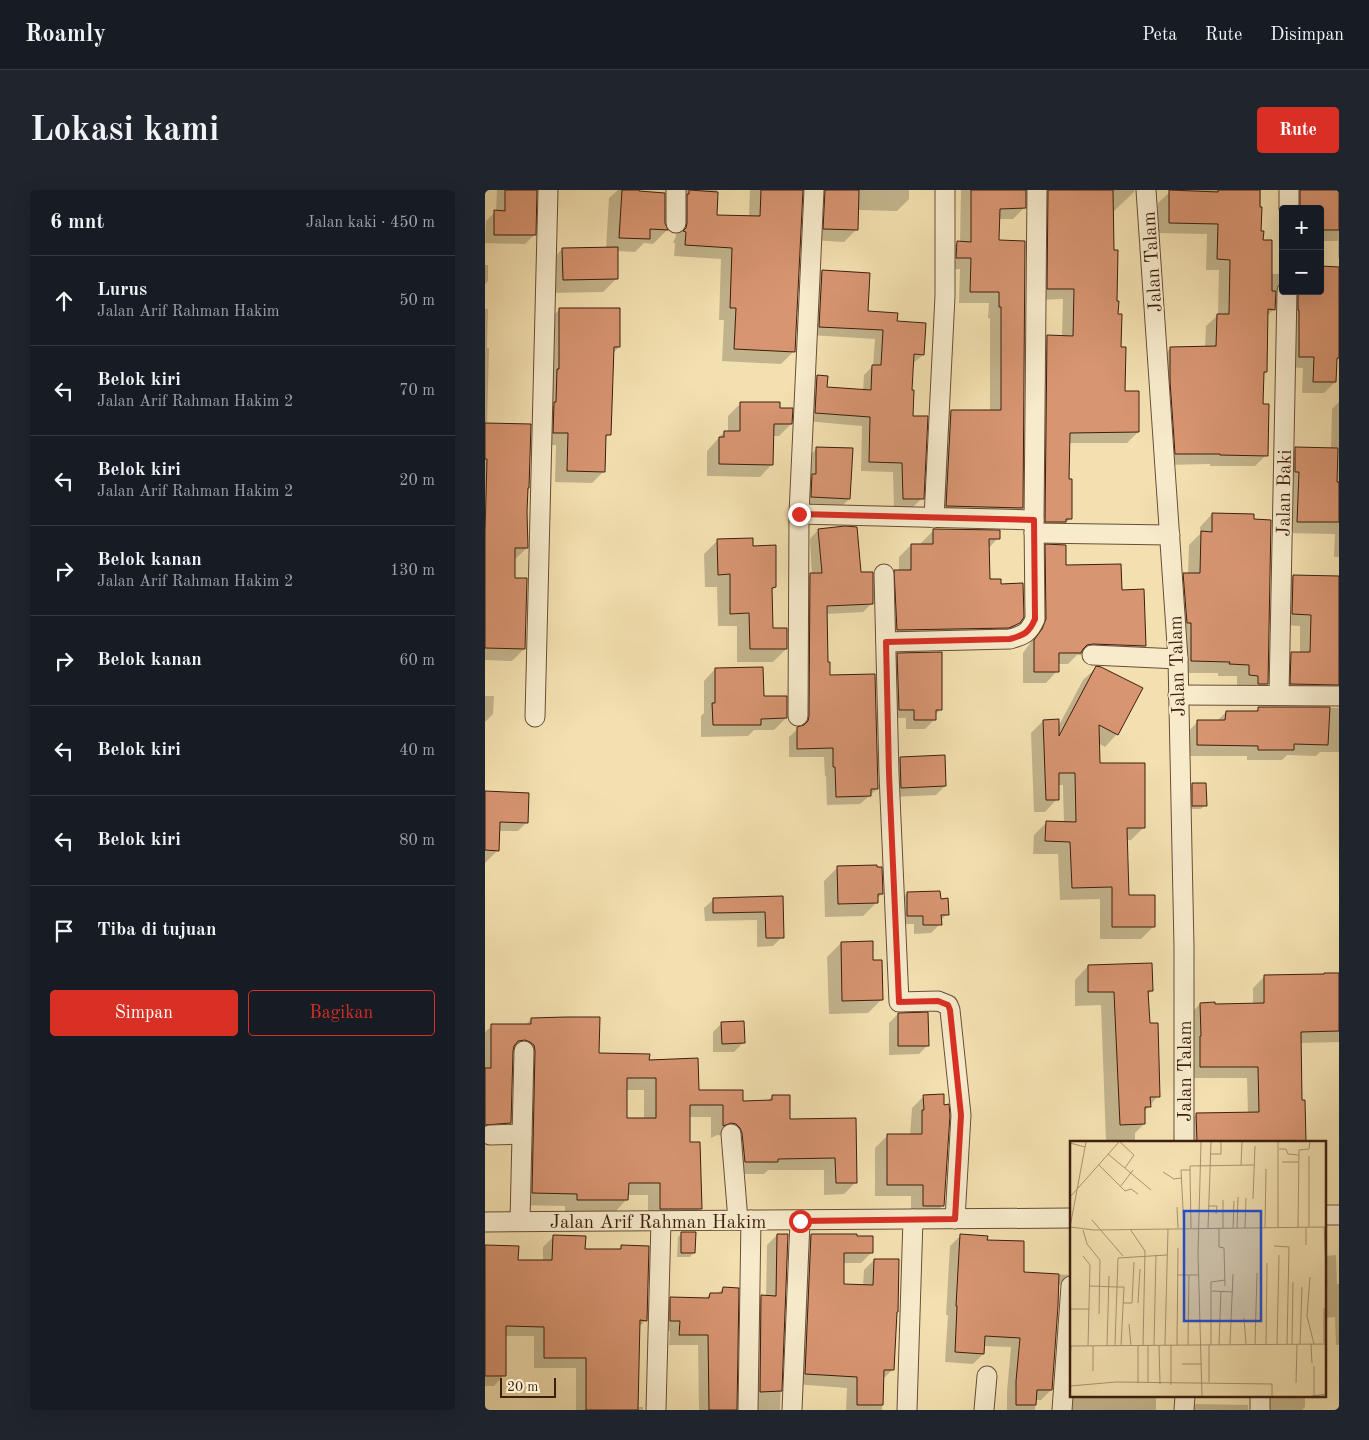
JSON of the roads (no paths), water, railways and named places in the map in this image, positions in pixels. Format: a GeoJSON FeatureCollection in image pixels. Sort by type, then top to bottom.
{"type":"FeatureCollection","features":[{"type":"Feature","properties":{"kind":"street"},"geometry":{"type":"LineString","coordinates":[[535,717],[548,190]]}},
{"type":"Feature","properties":{"kind":"street"},"geometry":{"type":"LineString","coordinates":[[676,190],[676,223]]}},
{"type":"Feature","properties":{"kind":"street"},"geometry":{"type":"LineString","coordinates":[[797,716],[799,514],[815,190]]}},
{"type":"Feature","properties":{"kind":"street"},"geometry":{"type":"LineString","coordinates":[[935,518],[945,296],[945,190]]}},
{"type":"Feature","properties":{"kind":"street"},"geometry":{"type":"LineString","coordinates":[[886,642],[1010,639],[1024,635],[1031,628],[1035,619],[1037,190]]}},
{"type":"Feature","properties":{"kind":"street","name":"Jalan Talam"},"geometry":{"type":"LineString","coordinates":[[1146,190],[1178,659],[1184,947],[1184,1141]]}},
{"type":"Feature","properties":{"kind":"street"},"geometry":{"type":"LineString","coordinates":[[1289,190],[1289,205]]}},
{"type":"Feature","properties":{"kind":"street","name":"Jalan Baki"},"geometry":{"type":"LineString","coordinates":[[1279,694],[1287,295]]}},
{"type":"Feature","properties":{"kind":"street"},"geometry":{"type":"LineString","coordinates":[[799,514],[935,518],[1170,535]]}},
{"type":"Feature","properties":{"kind":"street"},"geometry":{"type":"LineString","coordinates":[[884,574],[889,774],[899,1002],[938,1001],[948,1005],[950,1010],[961,1115],[955,1219]]}},
{"type":"Feature","properties":{"kind":"street"},"geometry":{"type":"LineString","coordinates":[[1092,655],[1178,659]]}},
{"type":"Feature","properties":{"kind":"street"},"geometry":{"type":"LineString","coordinates":[[1178,695],[1279,694],[1339,696]]}},
{"type":"Feature","properties":{"kind":"street"},"geometry":{"type":"LineString","coordinates":[[520,1221],[524,1051]]}},
{"type":"Feature","properties":{"kind":"street"},"geometry":{"type":"LineString","coordinates":[[490,1135],[522,1134]]}},
{"type":"Feature","properties":{"kind":"street"},"geometry":{"type":"LineString","coordinates":[[731,1134],[745,1220],[748,1410]]}},
{"type":"Feature","properties":{"kind":"street","name":"Jalan Arif Rahman Hakim"},"geometry":{"type":"LineString","coordinates":[[485,1222],[1070,1218]]}},
{"type":"Feature","properties":{"kind":"street"},"geometry":{"type":"LineString","coordinates":[[907,1410],[913,1219]]}},
{"type":"Feature","properties":{"kind":"street"},"geometry":{"type":"LineString","coordinates":[[656,1410],[661,1221]]}},
{"type":"Feature","properties":{"kind":"street"},"geometry":{"type":"LineString","coordinates":[[792,1410],[800,1221]]}},
{"type":"Feature","properties":{"kind":"street"},"geometry":{"type":"LineString","coordinates":[[1063,1410],[1070,1302]]}},
{"type":"Feature","properties":{"kind":"street"},"geometry":{"type":"LineString","coordinates":[[984,1410],[987,1376]]}}]}
